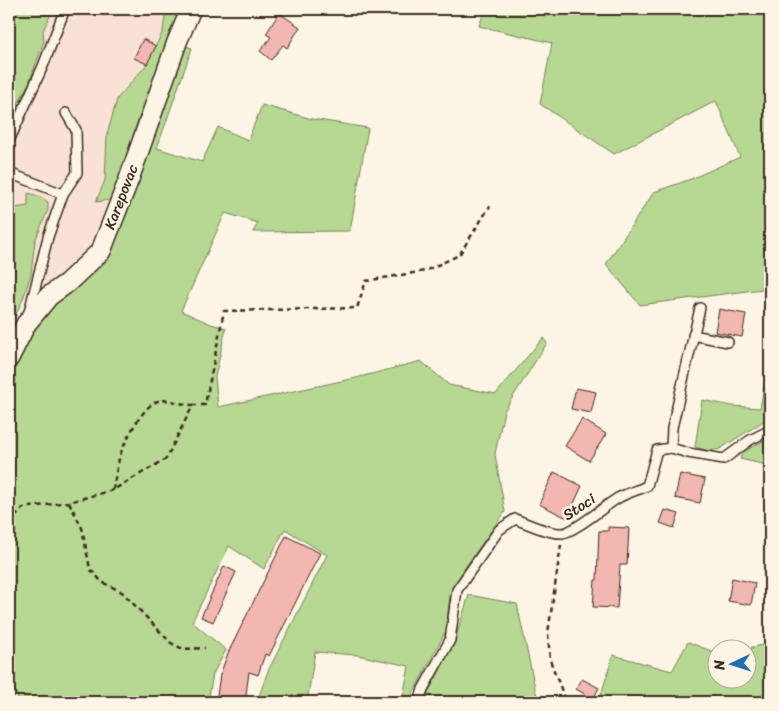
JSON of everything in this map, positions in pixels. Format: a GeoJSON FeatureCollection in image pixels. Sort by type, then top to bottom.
{"type":"FeatureCollection","features":[{"type":"Feature","properties":{"kind":"street","name":"Karepovac"},"geometry":{"type":"LineString","coordinates":[[9,358],[26,324],[49,296],[67,283],[101,251],[177,42],[191,9]]}},
{"type":"Feature","properties":{"kind":"lane"},"geometry":{"type":"LineString","coordinates":[[9,141],[43,66],[65,9]]}},
{"type":"Feature","properties":{"kind":"lane"},"geometry":{"type":"LineString","coordinates":[[26,324],[48,237],[62,194],[77,173],[76,130],[66,113]]}},
{"type":"Feature","properties":{"kind":"lane"},"geometry":{"type":"LineString","coordinates":[[9,172],[62,194]]}},
{"type":"Feature","properties":{"kind":"lane"},"geometry":{"type":"LineString","coordinates":[[700,308],[672,428],[671,448],[724,459],[750,440],[770,430]]}},
{"type":"Feature","properties":{"kind":"lane"},"geometry":{"type":"LineString","coordinates":[[693,335],[728,342]]}},
{"type":"Feature","properties":{"kind":"lane","name":"Stoci"},"geometry":{"type":"LineString","coordinates":[[419,702],[423,689],[450,640],[457,590],[499,530],[515,518],[542,529],[563,533],[574,530],[620,497],[647,486],[657,450],[671,448]]}},
{"type":"Feature","properties":{"kind":"path"},"geometry":{"type":"LineString","coordinates":[[113,490],[120,454],[133,429],[146,410],[156,402],[165,400],[193,406],[205,405],[224,311],[358,308],[366,281],[425,271],[459,255],[490,206]]}},
{"type":"Feature","properties":{"kind":"path"},"geometry":{"type":"LineString","coordinates":[[9,524],[23,508],[69,502],[113,490],[166,459],[193,406]]}},
{"type":"Feature","properties":{"kind":"path"},"geometry":{"type":"LineString","coordinates":[[69,502],[82,528],[90,569],[102,582],[122,592],[171,643],[184,649],[205,648]]}},
{"type":"Feature","properties":{"kind":"path"},"geometry":{"type":"LineString","coordinates":[[563,533],[548,633],[550,660],[560,682],[566,702]]}},
{"type":"Feature","properties":{"kind":"shaded area"},"geometry":{"type":"Polygon","coordinates":[[[53,9],[166,9],[163,31],[147,64],[117,99],[107,135],[105,180],[96,202],[115,199],[100,235],[86,254],[60,279],[23,299],[31,274],[35,241],[48,210],[28,206],[9,227],[9,117],[29,83],[44,41],[43,32],[53,9]]]}},
{"type":"Feature","properties":{"kind":"green space"},"geometry":{"type":"Polygon","coordinates":[[[9,9],[53,9],[43,31],[44,41],[29,83],[11,117],[9,117],[9,9]]]}},
{"type":"Feature","properties":{"kind":"green space"},"geometry":{"type":"Polygon","coordinates":[[[166,9],[183,9],[135,128],[131,153],[115,199],[96,202],[105,180],[107,135],[117,99],[147,64],[163,31],[166,9]]]}},
{"type":"Feature","properties":{"kind":"green space"},"geometry":{"type":"Polygon","coordinates":[[[485,9],[770,9],[770,288],[640,305],[606,264],[654,192],[691,179],[740,157],[716,101],[614,154],[540,104],[552,43],[479,26],[485,9]]]}},
{"type":"Feature","properties":{"kind":"green space"},"geometry":{"type":"Polygon","coordinates":[[[186,46],[192,48],[157,148],[202,162],[218,127],[248,140],[262,105],[312,119],[368,128],[350,231],[253,232],[258,223],[225,213],[181,311],[211,324],[226,328],[215,377],[218,407],[356,378],[421,361],[449,385],[496,394],[543,338],[547,343],[504,411],[495,454],[505,512],[464,569],[450,595],[446,631],[412,695],[411,702],[402,702],[409,666],[357,655],[315,652],[307,702],[257,702],[268,671],[327,555],[285,529],[264,569],[229,546],[192,622],[226,650],[213,674],[208,702],[19,702],[9,672],[9,378],[16,354],[52,303],[108,256],[186,46]]]}},
{"type":"Feature","properties":{"kind":"green space"},"geometry":{"type":"Polygon","coordinates":[[[28,193],[39,196],[48,202],[48,210],[35,241],[31,274],[23,299],[9,330],[9,227],[14,208],[28,206],[28,193]]]}},
{"type":"Feature","properties":{"kind":"green space"},"geometry":{"type":"Polygon","coordinates":[[[770,353],[770,417],[720,449],[709,451],[695,447],[702,400],[732,406],[760,408],[770,353]]]}},
{"type":"Feature","properties":{"kind":"green space"},"geometry":{"type":"Polygon","coordinates":[[[770,437],[770,455],[766,465],[740,459],[742,453],[770,437]]]}},
{"type":"Feature","properties":{"kind":"green space"},"geometry":{"type":"Polygon","coordinates":[[[469,595],[517,604],[538,702],[426,702],[429,691],[454,643],[469,595]]]}},
{"type":"Feature","properties":{"kind":"green space"},"geometry":{"type":"Polygon","coordinates":[[[688,642],[706,649],[706,688],[756,688],[756,646],[770,644],[770,702],[599,702],[613,655],[672,671],[688,642]]]}},
{"type":"Feature","properties":{"kind":"building"},"geometry":{"type":"Polygon","coordinates":[[[279,13],[300,27],[287,48],[283,45],[271,60],[260,51],[271,37],[266,34],[279,13]]]}},
{"type":"Feature","properties":{"kind":"building"},"geometry":{"type":"Polygon","coordinates":[[[143,39],[156,46],[147,64],[134,58],[143,39]]]}},
{"type":"Feature","properties":{"kind":"building"},"geometry":{"type":"Polygon","coordinates":[[[719,309],[746,314],[742,337],[715,332],[719,309]]]}},
{"type":"Feature","properties":{"kind":"building"},"geometry":{"type":"Polygon","coordinates":[[[576,388],[596,392],[591,413],[571,409],[576,388]]]}},
{"type":"Feature","properties":{"kind":"building"},"geometry":{"type":"Polygon","coordinates":[[[582,419],[606,434],[589,461],[565,446],[582,419]]]}},
{"type":"Feature","properties":{"kind":"building"},"geometry":{"type":"Polygon","coordinates":[[[554,472],[582,486],[567,518],[539,504],[554,472]]]}},
{"type":"Feature","properties":{"kind":"building"},"geometry":{"type":"Polygon","coordinates":[[[680,474],[705,479],[700,503],[675,498],[680,474]]]}},
{"type":"Feature","properties":{"kind":"building"},"geometry":{"type":"Polygon","coordinates":[[[665,510],[679,514],[674,528],[660,523],[665,510]]]}},
{"type":"Feature","properties":{"kind":"building"},"geometry":{"type":"Polygon","coordinates":[[[608,527],[629,528],[627,565],[620,565],[617,608],[593,607],[595,580],[597,580],[599,531],[608,531],[608,527]]]}},
{"type":"Feature","properties":{"kind":"building"},"geometry":{"type":"Polygon","coordinates":[[[286,536],[320,553],[269,656],[265,654],[258,675],[249,672],[245,702],[216,702],[220,675],[228,653],[286,536]]]}},
{"type":"Feature","properties":{"kind":"building"},"geometry":{"type":"Polygon","coordinates":[[[224,566],[236,572],[213,622],[201,617],[224,566]]]}},
{"type":"Feature","properties":{"kind":"building"},"geometry":{"type":"Polygon","coordinates":[[[732,578],[755,583],[751,605],[728,601],[732,578]]]}},
{"type":"Feature","properties":{"kind":"building"},"geometry":{"type":"Polygon","coordinates":[[[582,679],[599,688],[593,699],[576,689],[582,679]]]}}]}
